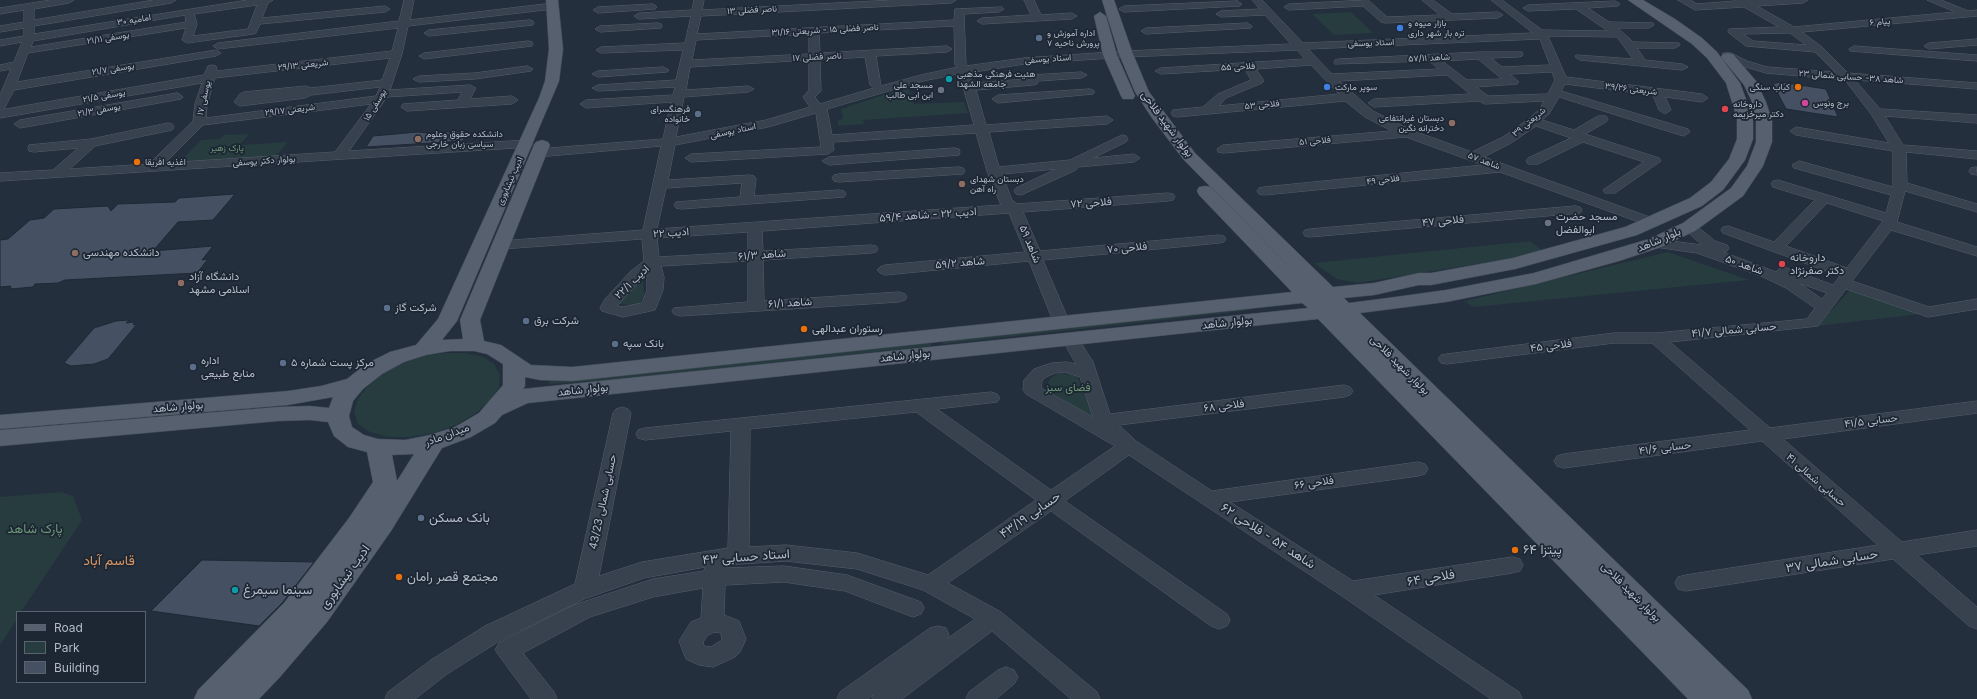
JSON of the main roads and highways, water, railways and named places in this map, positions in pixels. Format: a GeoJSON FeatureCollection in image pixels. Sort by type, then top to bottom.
{"type":"FeatureCollection","features":[{"type":"Feature","properties":{"kind":"main road","name":"بولوار شهید فلاحی"},"geometry":{"type":"LineString","coordinates":[[1095,0],[1118,53],[1142,92],[1169,131],[1189,156],[1298,274],[1708,699]]}},
{"type":"Feature","properties":{"kind":"main road","name":"بولوار شهید فلاحی"},"geometry":{"type":"LineString","coordinates":[[1108,0],[1118,53]]}},
{"type":"Feature","properties":{"kind":"main road","name":"بلوار شاهد"},"geometry":{"type":"LineString","coordinates":[[1326,303],[1374,289],[1419,279],[1431,279],[1515,263],[1631,231],[1696,202],[1716,186],[1736,160],[1745,139],[1745,118],[1733,83],[1712,55],[1676,26],[1634,0]]}},
{"type":"Feature","properties":{"kind":"main road","name":"بلوار شاهد"},"geometry":{"type":"LineString","coordinates":[[1326,303],[1446,296],[1536,278],[1612,257],[1655,243],[1689,227],[1737,192],[1755,166],[1764,142],[1764,121],[1759,102],[1751,84],[1714,42],[1648,0]]}},
{"type":"Feature","properties":{"kind":"main road","name":"ادیب نیشابوری"},"geometry":{"type":"LineString","coordinates":[[474,345],[470,320],[500,245],[533,148],[552,81],[565,49],[559,3]]}},
{"type":"Feature","properties":{"kind":"main road","name":"ادیب نیشابوری"},"geometry":{"type":"LineString","coordinates":[[423,349],[447,321],[533,148],[548,129],[567,75]]}},
{"type":"Feature","properties":{"kind":"main road"},"geometry":{"type":"LineString","coordinates":[[1279,299],[1292,291],[1298,274],[1374,289]]}},
{"type":"Feature","properties":{"kind":"main road","name":"بولوار شاهد"},"geometry":{"type":"LineString","coordinates":[[491,414],[507,403],[523,396],[1066,330],[1279,299],[1326,303]]}},
{"type":"Feature","properties":{"kind":"main road","name":"بولوار شهید فلاحی"},"geometry":{"type":"LineString","coordinates":[[1326,303],[1737,699]]}},
{"type":"Feature","properties":{"kind":"main road","name":"بولوار شاهد"},"geometry":{"type":"LineString","coordinates":[[514,362],[524,370],[540,373],[572,374],[1066,330],[1326,303]]}},
{"type":"Feature","properties":{"kind":"main road"},"geometry":{"type":"LineString","coordinates":[[338,416],[342,400],[355,384],[374,369],[397,357],[423,349],[450,345],[474,345],[494,350],[514,362]]}},
{"type":"Feature","properties":{"kind":"main road","name":"میدان مادر"},"geometry":{"type":"LineString","coordinates":[[338,416],[342,430],[356,441],[378,447],[405,448],[434,442],[463,432],[491,414],[514,386],[514,362]]}},
{"type":"Feature","properties":{"kind":"main road","name":"بولوار شاهد"},"geometry":{"type":"LineString","coordinates":[[0,422],[288,398],[321,393],[355,384]]}},
{"type":"Feature","properties":{"kind":"main road","name":"بولوار شاهد"},"geometry":{"type":"LineString","coordinates":[[0,438],[278,414],[310,413],[338,416]]}},
{"type":"Feature","properties":{"kind":"main road","name":"ادیب نیشابوری"},"geometry":{"type":"LineString","coordinates":[[239,699],[270,668],[317,614],[382,524],[434,442]]}},
{"type":"Feature","properties":{"kind":"main road","name":"ادیب نیشابوری"},"geometry":{"type":"LineString","coordinates":[[209,699],[294,611],[358,525],[385,482],[378,447]]}},
{"type":"Feature","properties":{"kind":"place","name":"بازار میوه و تره بار شهر داری"},"geometry":{"type":"Point","coordinates":[1400,28]}},
{"type":"Feature","properties":{"kind":"place","name":"اداره آموزش و پرورش ناحیه ۷"},"geometry":{"type":"Point","coordinates":[1039,38]}},
{"type":"Feature","properties":{"kind":"place","name":"هئیت فرهنگی مذهبی جامعه الشهدا"},"geometry":{"type":"Point","coordinates":[949,79]}},
{"type":"Feature","properties":{"kind":"place","name":"سوپر مارکت"},"geometry":{"type":"Point","coordinates":[1327,87]}},
{"type":"Feature","properties":{"kind":"place","name":"کباب سنگی"},"geometry":{"type":"Point","coordinates":[1798,87]}},
{"type":"Feature","properties":{"kind":"place","name":"مسجد علی ابن ابی طالب"},"geometry":{"type":"Point","coordinates":[941,90]}},
{"type":"Feature","properties":{"kind":"place","name":"برج ونوس"},"geometry":{"type":"Point","coordinates":[1805,103]}},
{"type":"Feature","properties":{"kind":"place","name":"داروخانه دکتر میرخزیمه"},"geometry":{"type":"Point","coordinates":[1725,109]}},
{"type":"Feature","properties":{"kind":"place","name":"فرهنگسرای خانواده"},"geometry":{"type":"Point","coordinates":[698,114]}},
{"type":"Feature","properties":{"kind":"place","name":"دبستان غیرانتفاعی دخترانه نگین"},"geometry":{"type":"Point","coordinates":[1452,123]}},
{"type":"Feature","properties":{"kind":"place","name":"دانشکده حقوق وعلوم سیاسی زبان خارجی"},"geometry":{"type":"Point","coordinates":[418,139]}},
{"type":"Feature","properties":{"kind":"place","name":"اغذیه افریقا"},"geometry":{"type":"Point","coordinates":[137,162]}},
{"type":"Feature","properties":{"kind":"place","name":"دبستان شهدای راه آهن"},"geometry":{"type":"Point","coordinates":[962,184]}},
{"type":"Feature","properties":{"kind":"place","name":"مسجد حضرت ابوالفضل"},"geometry":{"type":"Point","coordinates":[1548,223]}},
{"type":"Feature","properties":{"kind":"place","name":"دانشکده مهندسی"},"geometry":{"type":"Point","coordinates":[75,253]}},
{"type":"Feature","properties":{"kind":"place","name":"داروخانه دکتر صفرنژاد"},"geometry":{"type":"Point","coordinates":[1782,264]}},
{"type":"Feature","properties":{"kind":"place","name":"دانشگاه آزاد اسلامی مشهد"},"geometry":{"type":"Point","coordinates":[181,283]}},
{"type":"Feature","properties":{"kind":"place","name":"شرکت گاز"},"geometry":{"type":"Point","coordinates":[387,308]}},
{"type":"Feature","properties":{"kind":"place","name":"شرکت برق"},"geometry":{"type":"Point","coordinates":[526,321]}},
{"type":"Feature","properties":{"kind":"place","name":"رستوران عبدالهی"},"geometry":{"type":"Point","coordinates":[804,329]}},
{"type":"Feature","properties":{"kind":"place","name":"بانک سپه"},"geometry":{"type":"Point","coordinates":[615,344]}},
{"type":"Feature","properties":{"kind":"place","name":"مرکز پست شماره ۵"},"geometry":{"type":"Point","coordinates":[283,363]}},
{"type":"Feature","properties":{"kind":"place","name":"اداره منابع طبیعی"},"geometry":{"type":"Point","coordinates":[193,367]}},
{"type":"Feature","properties":{"kind":"place","name":"بانک مسکن"},"geometry":{"type":"Point","coordinates":[421,518]}},
{"type":"Feature","properties":{"kind":"place","name":"پیتزا ۶۴"},"geometry":{"type":"Point","coordinates":[1515,550]}},
{"type":"Feature","properties":{"kind":"place","name":"مجتمع قصر رامان"},"geometry":{"type":"Point","coordinates":[399,577]}},
{"type":"Feature","properties":{"kind":"place","name":"سینما سیمرغ"},"geometry":{"type":"Point","coordinates":[235,590]}},
{"type":"Feature","properties":{"kind":"district","name":"قاسم آباد"},"geometry":{"type":"Point","coordinates":[109,561]}},
{"type":"Feature","properties":{"kind":"park label","name":"پارک زهیر"},"geometry":{"type":"Point","coordinates":[227,148]}},
{"type":"Feature","properties":{"kind":"park label","name":"فضای سبز"},"geometry":{"type":"Point","coordinates":[1068,388]}},
{"type":"Feature","properties":{"kind":"park label","name":"پارک شاهد"},"geometry":{"type":"Point","coordinates":[35,529]}}]}
